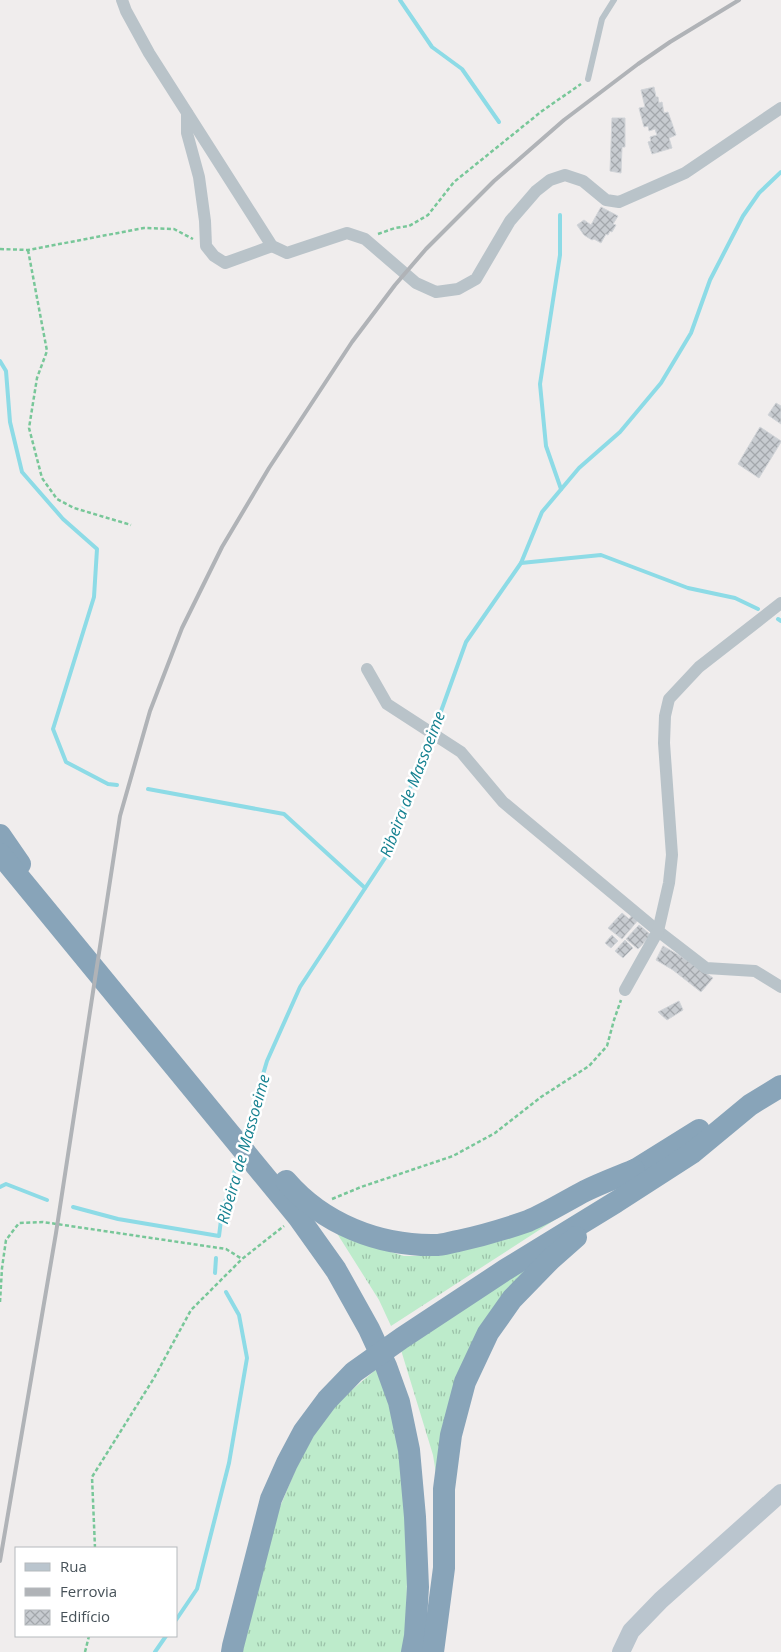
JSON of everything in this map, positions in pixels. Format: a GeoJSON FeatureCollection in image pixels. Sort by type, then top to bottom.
{"type":"FeatureCollection","features":[{"type":"Feature","properties":{"kind":"highway"},"geometry":{"type":"LineString","coordinates":[[0,835],[14,857],[75,938],[299,1218],[336,1270],[369,1329],[386,1366],[399,1402],[409,1450],[418,1587],[415,1636],[412,1652]]}},
{"type":"Feature","properties":{"kind":"highway"},"geometry":{"type":"LineString","coordinates":[[0,854],[288,1184],[305,1201],[324,1215],[350,1229],[382,1239],[437,1245],[477,1237],[528,1220],[586,1190],[634,1170]]}},
{"type":"Feature","properties":{"kind":"highway"},"geometry":{"type":"LineString","coordinates":[[218,1652],[263,1492],[286,1439],[319,1392],[358,1355],[396,1328],[634,1170],[714,1121],[750,1105],[781,1086]]}},
{"type":"Feature","properties":{"kind":"highway"},"geometry":{"type":"LineString","coordinates":[[232,1652],[250,1574],[271,1499],[286,1463],[304,1431],[327,1400],[354,1372],[402,1338],[545,1244],[616,1202],[692,1153],[750,1105]]}},
{"type":"Feature","properties":{"kind":"highway"},"geometry":{"type":"LineString","coordinates":[[432,1652],[444,1568],[444,1489],[452,1435],[465,1382],[488,1333],[512,1299],[550,1260],[616,1202]]}},
{"type":"Feature","properties":{"kind":"main road"},"geometry":{"type":"LineString","coordinates":[[621,1652],[631,1630],[661,1600],[781,1493]]}},
{"type":"Feature","properties":{"kind":"street"},"geometry":{"type":"LineString","coordinates":[[122,0],[149,53],[272,246],[286,253],[348,233],[365,239],[416,283],[436,292],[458,289],[476,279],[510,221],[536,191],[550,180],[565,176],[583,181],[606,200],[619,202],[685,173],[781,108]]}},
{"type":"Feature","properties":{"kind":"street"},"geometry":{"type":"LineString","coordinates":[[187,113],[187,133],[200,186],[206,246],[214,256],[225,263],[272,246]]}},
{"type":"Feature","properties":{"kind":"street"},"geometry":{"type":"LineString","coordinates":[[625,990],[658,932],[669,883],[672,855],[664,743],[665,716],[669,699],[699,667],[781,603]]}},
{"type":"Feature","properties":{"kind":"street"},"geometry":{"type":"LineString","coordinates":[[367,669],[386,704],[461,752],[503,802],[658,932],[706,968],[755,970],[781,987]]}},
{"type":"Feature","properties":{"kind":"lane"},"geometry":{"type":"LineString","coordinates":[[588,79],[602,19],[614,0]]}},
{"type":"Feature","properties":{"kind":"path"},"geometry":{"type":"LineString","coordinates":[[365,239],[395,228],[409,226],[428,215],[454,182],[542,111],[588,79]]}},
{"type":"Feature","properties":{"kind":"path"},"geometry":{"type":"LineString","coordinates":[[0,250],[28,250],[144,228],[174,229],[206,246]]}},
{"type":"Feature","properties":{"kind":"path"},"geometry":{"type":"LineString","coordinates":[[28,250],[47,351],[37,378],[29,428],[42,478],[57,499],[74,508],[131,526]]}},
{"type":"Feature","properties":{"kind":"path"},"geometry":{"type":"LineString","coordinates":[[0,1302],[6,1240],[19,1223],[43,1222],[226,1248],[242,1260]]}},
{"type":"Feature","properties":{"kind":"path"},"geometry":{"type":"LineString","coordinates":[[85,1652],[89,1637]]}},
{"type":"Feature","properties":{"kind":"green space"},"geometry":{"type":"Polygon","coordinates":[[[567,1212],[391,1326],[379,1300],[333,1227],[364,1244],[404,1256],[439,1256],[567,1212]]]}},
{"type":"Feature","properties":{"kind":"green space"},"geometry":{"type":"Polygon","coordinates":[[[554,1250],[492,1319],[438,1486],[433,1455],[401,1350],[554,1250]]]}},
{"type":"Feature","properties":{"kind":"green space"},"geometry":{"type":"Polygon","coordinates":[[[379,1367],[393,1407],[408,1504],[406,1652],[241,1652],[272,1526],[308,1440],[340,1400],[379,1367]]]}},
{"type":"Feature","properties":{"kind":"building"},"geometry":{"type":"Polygon","coordinates":[[[654,87],[656,97],[658,97],[659,103],[662,102],[664,113],[668,112],[676,135],[669,138],[672,148],[652,154],[648,142],[651,141],[650,137],[657,135],[655,129],[649,131],[648,126],[644,127],[639,108],[645,107],[641,90],[654,87]]]}},
{"type":"Feature","properties":{"kind":"building"},"geometry":{"type":"Polygon","coordinates":[[[612,118],[625,118],[625,147],[622,147],[621,173],[610,171],[612,118]]]}},
{"type":"Feature","properties":{"kind":"building"},"geometry":{"type":"Polygon","coordinates":[[[601,207],[618,216],[613,224],[616,225],[612,232],[610,231],[608,235],[606,234],[601,243],[584,235],[577,225],[584,220],[591,225],[601,207]]]}},
{"type":"Feature","properties":{"kind":"building"},"geometry":{"type":"Polygon","coordinates":[[[776,403],[781,406],[781,424],[768,415],[776,403]]]}},
{"type":"Feature","properties":{"kind":"building"},"geometry":{"type":"Polygon","coordinates":[[[760,427],[781,442],[759,478],[738,464],[760,427]]]}},
{"type":"Feature","properties":{"kind":"building"},"geometry":{"type":"Polygon","coordinates":[[[622,913],[629,919],[633,914],[639,919],[622,939],[608,928],[622,913]]]}},
{"type":"Feature","properties":{"kind":"building"},"geometry":{"type":"Polygon","coordinates":[[[639,925],[651,935],[638,949],[626,939],[639,925]]]}},
{"type":"Feature","properties":{"kind":"building"},"geometry":{"type":"Polygon","coordinates":[[[612,935],[618,941],[611,948],[605,943],[612,935]]]}},
{"type":"Feature","properties":{"kind":"building"},"geometry":{"type":"Polygon","coordinates":[[[625,940],[633,948],[623,958],[615,951],[625,940]]]}},
{"type":"Feature","properties":{"kind":"building"},"geometry":{"type":"Polygon","coordinates":[[[663,946],[713,978],[701,992],[673,970],[656,960],[663,946]]]}},
{"type":"Feature","properties":{"kind":"building"},"geometry":{"type":"Polygon","coordinates":[[[679,1001],[683,1010],[667,1020],[658,1012],[679,1001]]]}},
{"type":"Feature","properties":{"kind":"waterway"},"geometry":{"type":"LineString","coordinates":[[400,0],[432,47],[462,69],[499,122]]}},
{"type":"Feature","properties":{"kind":"waterway"},"geometry":{"type":"LineString","coordinates":[[521,563],[542,512],[579,468],[620,432],[661,383],[691,333],[710,280],[743,216],[759,193],[781,172]]}},
{"type":"Feature","properties":{"kind":"waterway"},"geometry":{"type":"LineString","coordinates":[[560,215],[560,255],[540,384],[546,446],[561,489]]}},
{"type":"Feature","properties":{"kind":"waterway"},"geometry":{"type":"LineString","coordinates":[[0,361],[6,371],[10,422],[22,472],[63,519],[97,549],[94,597],[53,729],[66,762],[108,784],[117,785]]}},
{"type":"Feature","properties":{"kind":"waterway","name":"Ribeira de Massoeime"},"geometry":{"type":"LineString","coordinates":[[244,1138],[267,1061],[300,987],[387,855],[412,783],[422,764],[466,642],[521,563],[601,555],[688,588],[735,598],[758,609]]}},
{"type":"Feature","properties":{"kind":"waterway"},"geometry":{"type":"LineString","coordinates":[[148,789],[284,814],[365,888]]}},
{"type":"Feature","properties":{"kind":"waterway"},"geometry":{"type":"LineString","coordinates":[[73,1207],[118,1219],[219,1236],[222,1212],[239,1157]]}},
{"type":"Feature","properties":{"kind":"waterway"},"geometry":{"type":"LineString","coordinates":[[0,1187],[6,1184],[47,1200]]}},
{"type":"Feature","properties":{"kind":"waterway","name":"Ribeira de Massoeime"},"geometry":{"type":"LineString","coordinates":[[215,1273],[216,1258]]}},
{"type":"Feature","properties":{"kind":"waterway","name":"Ribeira de Massoeime"},"geometry":{"type":"LineString","coordinates":[[178,1617],[197,1589],[229,1463],[247,1358],[239,1315],[226,1292]]}},
{"type":"Feature","properties":{"kind":"waterway","name":"Ribeira de Massoeime"},"geometry":{"type":"LineString","coordinates":[[155,1652],[165,1637]]}},
{"type":"Feature","properties":{"kind":"railway"},"geometry":{"type":"LineString","coordinates":[[0,1561],[56,1233],[120,816],[150,711],[182,628],[222,547],[269,468],[352,342],[395,285],[426,249],[494,181],[564,120],[670,42],[739,0]]}}]}
